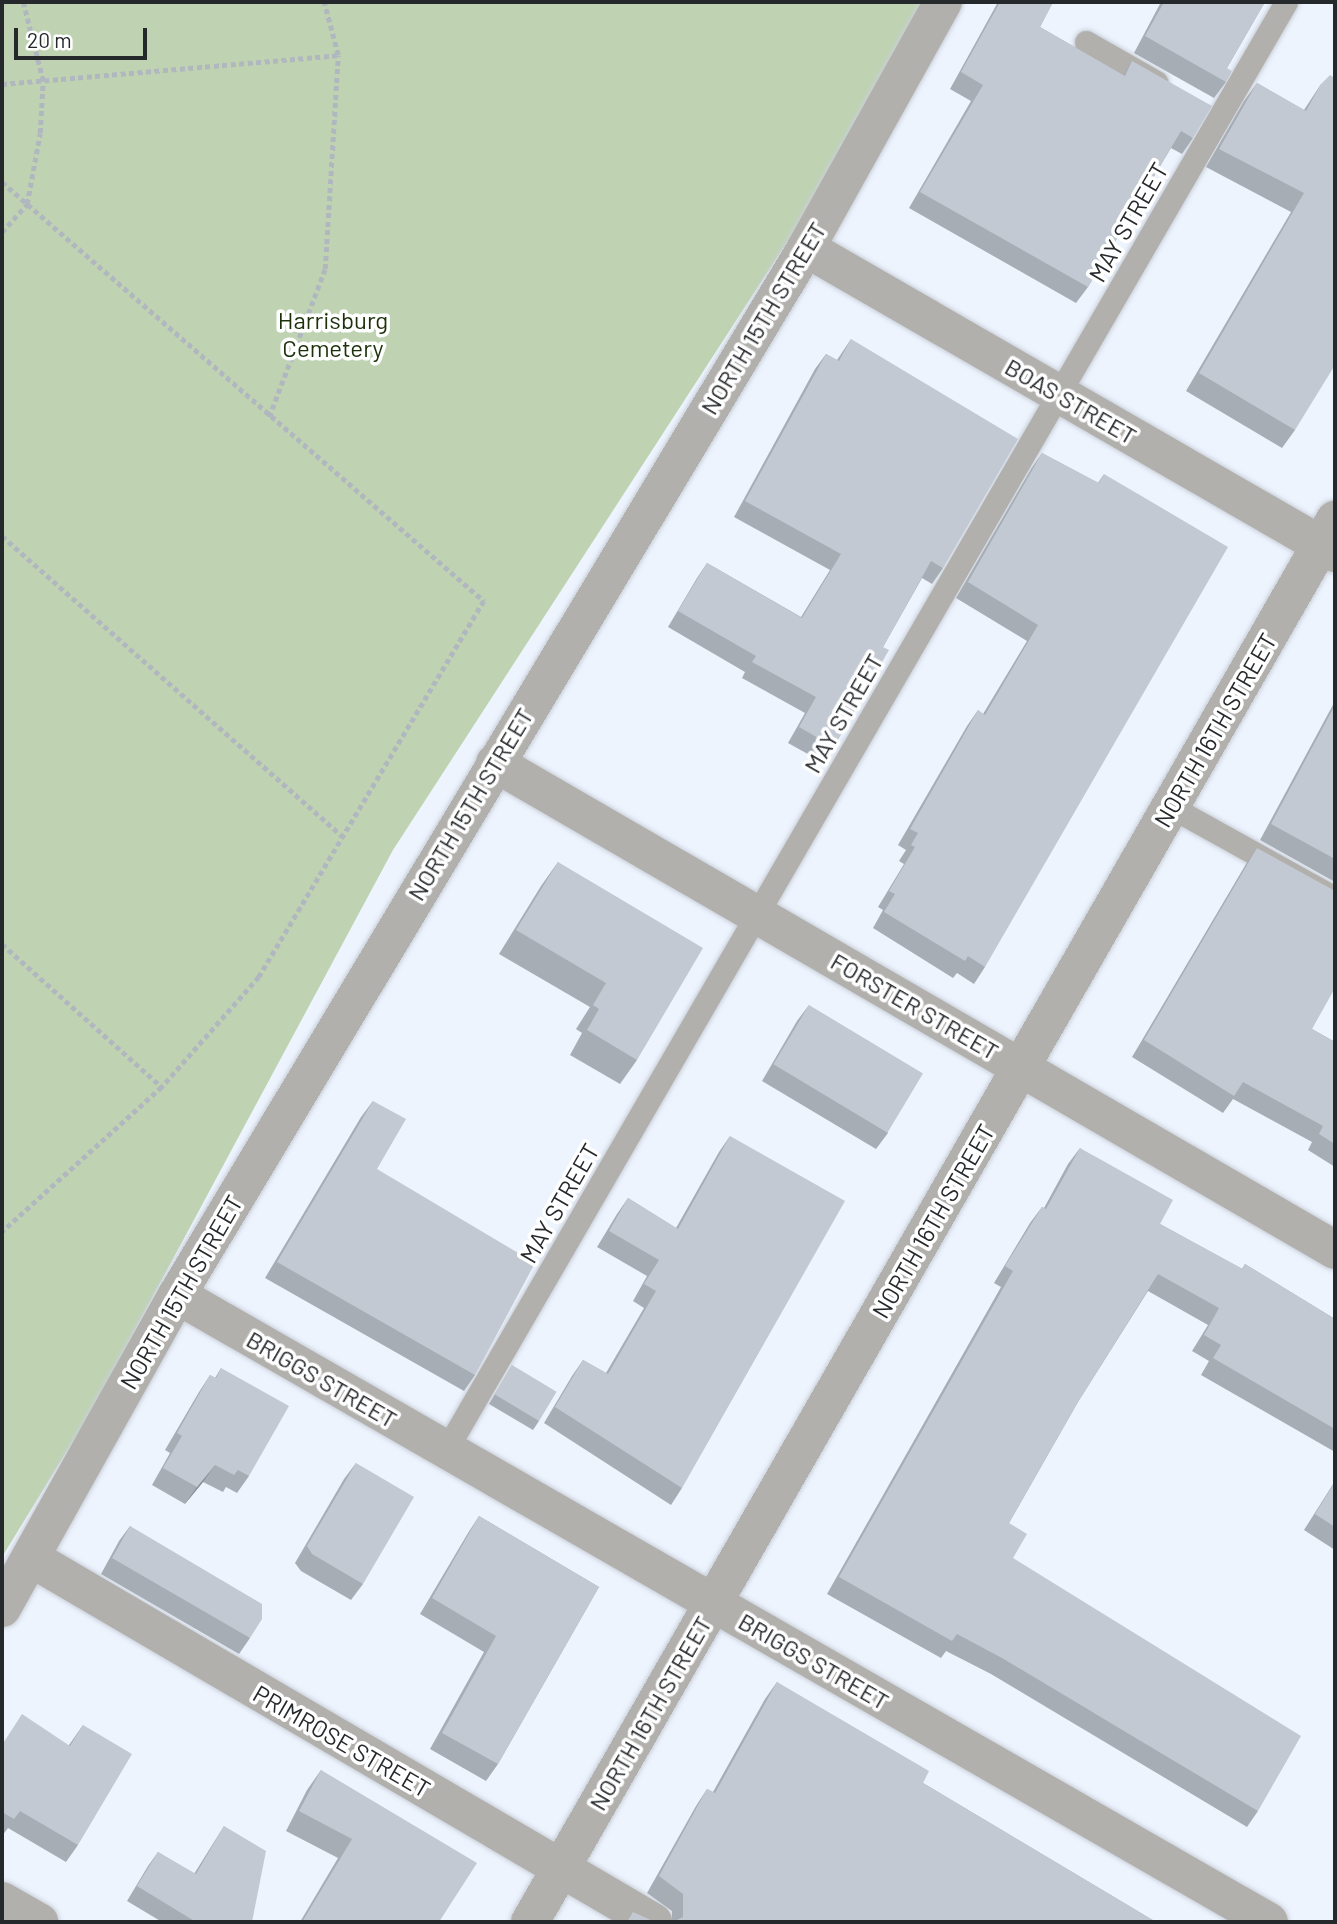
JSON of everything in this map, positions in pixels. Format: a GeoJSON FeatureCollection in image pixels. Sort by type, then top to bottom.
{"type":"FeatureCollection","features":[{"type":"Feature","properties":{"kind":"street","name":"NORTH 15TH STREET"},"geometry":{"type":"LineString","coordinates":[[2,1608],[177,1295],[806,248],[943,2]]}},
{"type":"Feature","properties":{"kind":"street","name":"BOAS STREET"},"geometry":{"type":"LineString","coordinates":[[806,248],[1058,394],[1331,540]]}},
{"type":"Feature","properties":{"kind":"street","name":"NORTH 16TH STREET"},"geometry":{"type":"LineString","coordinates":[[530,1922],[1171,807],[1331,540]]}},
{"type":"Feature","properties":{"kind":"street","name":"FORSTER STREET"},"geometry":{"type":"LineString","coordinates":[[495,763],[1335,1250]]}},
{"type":"Feature","properties":{"kind":"street","name":"BRIGGS STREET"},"geometry":{"type":"LineString","coordinates":[[177,1295],[1269,1922]]}},
{"type":"Feature","properties":{"kind":"street","name":"PRIMROSE STREET"},"geometry":{"type":"LineString","coordinates":[[31,1558],[653,1922]]}},
{"type":"Feature","properties":{"kind":"street"},"geometry":{"type":"LineString","coordinates":[[2,1901],[39,1922]]}},
{"type":"Feature","properties":{"kind":"lane","name":"MAY STREET"},"geometry":{"type":"LineString","coordinates":[[446,1450],[1286,2]]}},
{"type":"Feature","properties":{"kind":"lane"},"geometry":{"type":"LineString","coordinates":[[1086,42],[1171,90]]}},
{"type":"Feature","properties":{"kind":"lane"},"geometry":{"type":"LineString","coordinates":[[1195,103],[1219,117]]}},
{"type":"Feature","properties":{"kind":"lane"},"geometry":{"type":"LineString","coordinates":[[1171,807],[1335,898]]}},
{"type":"Feature","properties":{"kind":"path"},"geometry":{"type":"LineString","coordinates":[[2,232],[27,204],[40,133],[43,81],[23,2]]}},
{"type":"Feature","properties":{"kind":"path"},"geometry":{"type":"LineString","coordinates":[[270,417],[325,269],[338,55],[324,2]]}},
{"type":"Feature","properties":{"kind":"path"},"geometry":{"type":"LineString","coordinates":[[2,84],[338,55]]}},
{"type":"Feature","properties":{"kind":"path"},"geometry":{"type":"LineString","coordinates":[[2,182],[484,601],[258,977],[162,1087],[2,1232]]}},
{"type":"Feature","properties":{"kind":"path"},"geometry":{"type":"LineString","coordinates":[[2,536],[343,837]]}},
{"type":"Feature","properties":{"kind":"path"},"geometry":{"type":"LineString","coordinates":[[2,944],[162,1087]]}},
{"type":"Feature","properties":{"kind":"green space","name":"Harrisburg Cemetery"},"geometry":{"type":"Polygon","coordinates":[[[2,2],[921,2],[833,171],[393,850],[89,1415],[2,1557],[2,2]]]}},
{"type":"Feature","properties":{"kind":"building"},"geometry":{"type":"Polygon","coordinates":[[[1000,2],[1053,2],[1040,27],[1125,76],[1132,61],[1212,106],[1193,138],[1181,131],[1088,287],[920,192],[983,85],[961,72],[1000,2]]]}},
{"type":"Feature","properties":{"kind":"building"},"geometry":{"type":"Polygon","coordinates":[[[1164,2],[1265,2],[1227,68],[1232,71],[1226,82],[1145,36],[1164,2]]]}},
{"type":"Feature","properties":{"kind":"building"},"geometry":{"type":"Polygon","coordinates":[[[1330,75],[1335,78],[1335,365],[1295,430],[1199,373],[1304,193],[1219,149],[1257,83],[1306,111],[1321,84],[1330,75]]]}},
{"type":"Feature","properties":{"kind":"building"},"geometry":{"type":"Polygon","coordinates":[[[851,339],[1018,439],[943,568],[931,561],[883,647],[889,650],[834,747],[799,727],[816,697],[752,662],[756,656],[678,611],[707,563],[802,618],[841,554],[745,501],[826,354],[839,361],[851,339]]]}},
{"type":"Feature","properties":{"kind":"building"},"geometry":{"type":"Polygon","coordinates":[[[1042,453],[1099,483],[1104,474],[1228,547],[985,967],[968,956],[965,961],[884,912],[895,894],[889,891],[915,847],[911,845],[918,833],[910,829],[978,710],[985,715],[1038,625],[968,582],[1042,453]]]}},
{"type":"Feature","properties":{"kind":"building"},"geometry":{"type":"Polygon","coordinates":[[[1335,705],[1335,859],[1271,824],[1335,705]]]}},
{"type":"Feature","properties":{"kind":"building"},"geometry":{"type":"Polygon","coordinates":[[[1257,848],[1335,891],[1335,988],[1312,1029],[1335,1042],[1335,1144],[1319,1134],[1323,1126],[1243,1082],[1234,1096],[1144,1040],[1257,848]]]}},
{"type":"Feature","properties":{"kind":"building"},"geometry":{"type":"Polygon","coordinates":[[[558,862],[703,948],[637,1060],[587,1030],[599,1009],[593,1005],[606,983],[516,930],[558,862]]]}},
{"type":"Feature","properties":{"kind":"building"},"geometry":{"type":"Polygon","coordinates":[[[809,1005],[923,1074],[887,1133],[773,1064],[809,1005]]]}},
{"type":"Feature","properties":{"kind":"building"},"geometry":{"type":"Polygon","coordinates":[[[373,1101],[406,1119],[377,1169],[535,1263],[475,1375],[277,1262],[373,1101]]]}},
{"type":"Feature","properties":{"kind":"building"},"geometry":{"type":"Polygon","coordinates":[[[730,1136],[845,1201],[682,1488],[555,1407],[583,1360],[608,1374],[656,1291],[644,1284],[659,1260],[609,1231],[628,1198],[678,1229],[730,1136]]]}},
{"type":"Feature","properties":{"kind":"building"},"geometry":{"type":"Polygon","coordinates":[[[1080,1148],[1173,1200],[1160,1224],[1243,1269],[1245,1264],[1335,1319],[1335,1429],[1213,1358],[1221,1345],[1204,1335],[1219,1308],[1158,1274],[1078,1402],[1009,1523],[1027,1534],[1013,1558],[1301,1736],[1258,1811],[1002,1658],[957,1634],[952,1641],[839,1577],[1013,1271],[1005,1266],[1042,1207],[1046,1209],[1080,1148]]]}},
{"type":"Feature","properties":{"kind":"building"},"geometry":{"type":"Polygon","coordinates":[[[512,1365],[557,1392],[539,1421],[494,1394],[512,1365]]]}},
{"type":"Feature","properties":{"kind":"building"},"geometry":{"type":"Polygon","coordinates":[[[221,1368],[289,1406],[249,1476],[238,1470],[234,1475],[215,1465],[197,1487],[163,1468],[182,1436],[177,1433],[210,1375],[216,1378],[221,1368]]]}},
{"type":"Feature","properties":{"kind":"building"},"geometry":{"type":"Polygon","coordinates":[[[356,1463],[414,1497],[363,1584],[312,1554],[307,1546],[356,1463]]]}},
{"type":"Feature","properties":{"kind":"building"},"geometry":{"type":"Polygon","coordinates":[[[1335,1482],[1335,1527],[1315,1514],[1335,1482]]]}},
{"type":"Feature","properties":{"kind":"building"},"geometry":{"type":"Polygon","coordinates":[[[479,1516],[599,1587],[498,1764],[442,1733],[496,1636],[432,1598],[479,1516]]]}},
{"type":"Feature","properties":{"kind":"building"},"geometry":{"type":"Polygon","coordinates":[[[130,1526],[262,1604],[262,1619],[250,1638],[112,1558],[130,1526]]]}},
{"type":"Feature","properties":{"kind":"building"},"geometry":{"type":"Polygon","coordinates":[[[777,1682],[929,1771],[923,1783],[1156,1922],[673,1922],[683,1917],[683,1894],[659,1876],[707,1789],[715,1793],[777,1682]]]}},
{"type":"Feature","properties":{"kind":"building"},"geometry":{"type":"Polygon","coordinates":[[[22,1714],[70,1746],[83,1725],[132,1754],[78,1845],[20,1811],[14,1819],[2,1812],[2,1745],[22,1714]]]}},
{"type":"Feature","properties":{"kind":"building"},"geometry":{"type":"Polygon","coordinates":[[[321,1770],[477,1863],[439,1922],[302,1922],[352,1839],[299,1811],[321,1770]]]}},
{"type":"Feature","properties":{"kind":"building"},"geometry":{"type":"Polygon","coordinates":[[[224,1826],[266,1851],[252,1922],[196,1922],[137,1886],[158,1852],[196,1874],[224,1826]]]}},
{"type":"Feature","properties":{"kind":"building"},"geometry":{"type":"Polygon","coordinates":[[[633,1912],[655,1922],[627,1922],[633,1912]]]}}]}
